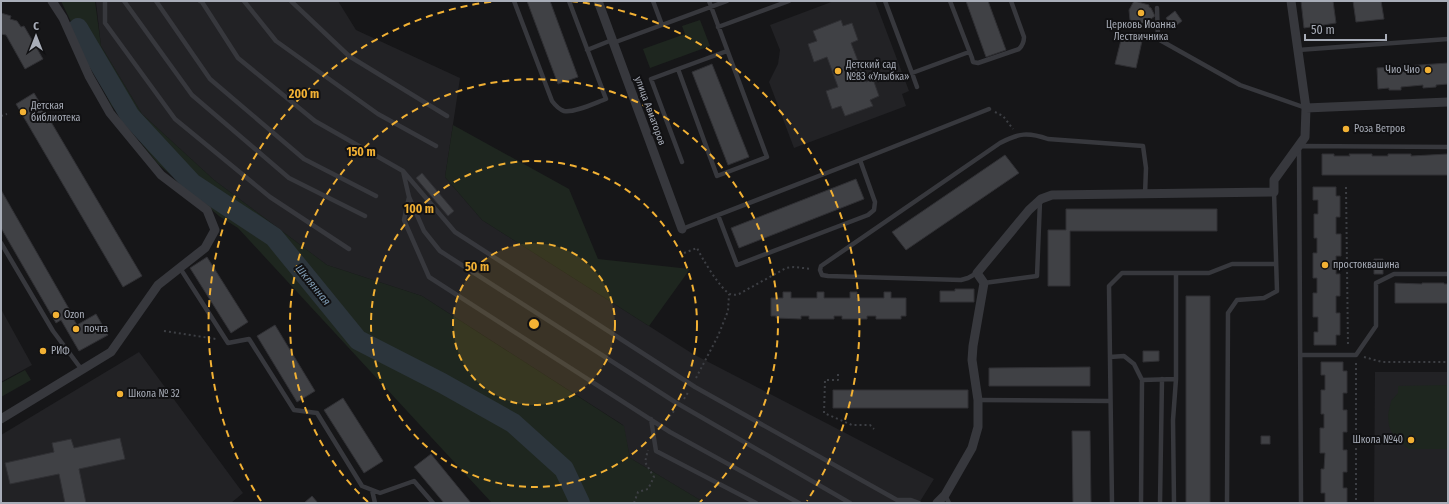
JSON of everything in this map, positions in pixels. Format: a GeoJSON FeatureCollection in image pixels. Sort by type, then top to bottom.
{"type":"FeatureCollection","features":[{"type":"Feature","properties":{"kind":"street"},"geometry":{"type":"LineString","coordinates":[[1,419],[111,352],[158,285],[205,248],[215,230],[207,210],[160,175],[110,113],[89,76],[63,18],[52,1]]}},
{"type":"Feature","properties":{"kind":"street","name":"улица Авиаторов"},"geometry":{"type":"LineString","coordinates":[[598,1],[682,229]]}},
{"type":"Feature","properties":{"kind":"street"},"geometry":{"type":"LineString","coordinates":[[937,503],[947,499],[972,448],[978,427],[978,400],[972,360],[984,283],[977,272],[1029,210],[1040,199],[1052,195],[1145,195],[1274,192],[1274,180],[1305,137],[1306,108],[1291,1]]}},
{"type":"Feature","properties":{"kind":"street"},"geometry":{"type":"LineString","coordinates":[[1306,108],[1448,102]]}},
{"type":"Feature","properties":{"kind":"lane"},"geometry":{"type":"LineString","coordinates":[[105,1],[105,23],[175,119],[270,197],[349,249]]}},
{"type":"Feature","properties":{"kind":"lane"},"geometry":{"type":"LineString","coordinates":[[124,1],[192,95],[289,178],[365,216]]}},
{"type":"Feature","properties":{"kind":"lane"},"geometry":{"type":"LineString","coordinates":[[156,1],[210,79],[304,159],[376,196]]}},
{"type":"Feature","properties":{"kind":"lane"},"geometry":{"type":"LineString","coordinates":[[200,1],[238,58],[315,121],[403,171],[455,232],[695,388],[897,500],[911,500],[919,503]]}},
{"type":"Feature","properties":{"kind":"lane"},"geometry":{"type":"LineString","coordinates":[[244,1],[276,41],[378,114],[436,146]]}},
{"type":"Feature","properties":{"kind":"lane"},"geometry":{"type":"LineString","coordinates":[[291,1],[349,56],[447,116]]}},
{"type":"Feature","properties":{"kind":"lane"},"geometry":{"type":"LineString","coordinates":[[514,1],[552,100],[557,108],[565,111],[573,111],[606,99],[569,1]]}},
{"type":"Feature","properties":{"kind":"lane"},"geometry":{"type":"LineString","coordinates":[[653,1],[662,25]]}},
{"type":"Feature","properties":{"kind":"lane"},"geometry":{"type":"LineString","coordinates":[[678,69],[717,176],[767,157],[708,1]]}},
{"type":"Feature","properties":{"kind":"lane"},"geometry":{"type":"LineString","coordinates":[[587,50],[727,1]]}},
{"type":"Feature","properties":{"kind":"lane"},"geometry":{"type":"LineString","coordinates":[[718,27],[789,1]]}},
{"type":"Feature","properties":{"kind":"lane"},"geometry":{"type":"LineString","coordinates":[[885,1],[917,88]]}},
{"type":"Feature","properties":{"kind":"lane"},"geometry":{"type":"LineString","coordinates":[[950,1],[973,62],[978,63],[1019,49],[1022,46],[1024,37],[1011,1]]}},
{"type":"Feature","properties":{"kind":"lane"},"geometry":{"type":"LineString","coordinates":[[1157,8],[1158,39],[1240,85],[1306,108]]}},
{"type":"Feature","properties":{"kind":"lane"},"geometry":{"type":"LineString","coordinates":[[1298,50],[1448,39]]}},
{"type":"Feature","properties":{"kind":"lane"},"geometry":{"type":"LineString","coordinates":[[682,162],[651,79],[727,51]]}},
{"type":"Feature","properties":{"kind":"lane"},"geometry":{"type":"LineString","coordinates":[[912,73],[969,52]]}},
{"type":"Feature","properties":{"kind":"lane"},"geometry":{"type":"LineString","coordinates":[[682,229],[989,109]]}},
{"type":"Feature","properties":{"kind":"lane"},"geometry":{"type":"LineString","coordinates":[[977,272],[968,278],[961,280],[828,276],[822,275],[820,270],[821,266],[1000,143],[1024,134],[1035,134],[1048,139],[1143,146],[1146,168],[1145,195]]}},
{"type":"Feature","properties":{"kind":"lane"},"geometry":{"type":"LineString","coordinates":[[1301,503],[1299,146],[1448,147]]}},
{"type":"Feature","properties":{"kind":"lane"},"geometry":{"type":"LineString","coordinates":[[718,215],[737,265],[868,215],[874,210],[875,202],[860,160]]}},
{"type":"Feature","properties":{"kind":"lane"},"geometry":{"type":"LineString","coordinates":[[403,171],[409,197],[424,231],[440,251],[675,402],[850,503]]}},
{"type":"Feature","properties":{"kind":"lane"},"geometry":{"type":"LineString","coordinates":[[1227,503],[1228,313],[1237,300],[1264,298],[1277,291],[1274,192]]}},
{"type":"Feature","properties":{"kind":"lane"},"geometry":{"type":"LineString","coordinates":[[409,197],[404,220],[429,277],[670,432],[799,503]]}},
{"type":"Feature","properties":{"kind":"lane"},"geometry":{"type":"LineString","coordinates":[[984,283],[1037,276],[1040,199]]}},
{"type":"Feature","properties":{"kind":"lane"},"geometry":{"type":"LineString","coordinates":[[1,243],[53,331],[82,370]]}},
{"type":"Feature","properties":{"kind":"lane"},"geometry":{"type":"LineString","coordinates":[[1112,503],[1109,286],[1122,273],[1209,273],[1232,264],[1276,264]]}},
{"type":"Feature","properties":{"kind":"lane"},"geometry":{"type":"LineString","coordinates":[[180,268],[228,343],[249,339],[294,410],[317,413],[362,486],[380,493],[414,481],[433,503]]}},
{"type":"Feature","properties":{"kind":"lane"},"geometry":{"type":"LineString","coordinates":[[1174,503],[1173,420],[1176,379],[1176,273]]}},
{"type":"Feature","properties":{"kind":"lane"},"geometry":{"type":"LineString","coordinates":[[1300,355],[1356,354],[1376,326],[1376,283],[1394,274],[1448,274]]}},
{"type":"Feature","properties":{"kind":"lane"},"geometry":{"type":"LineString","coordinates":[[1110,357],[1124,356],[1134,364],[1142,380],[1141,503]]}},
{"type":"Feature","properties":{"kind":"lane"},"geometry":{"type":"LineString","coordinates":[[1160,503],[1162,379]]}},
{"type":"Feature","properties":{"kind":"lane"},"geometry":{"type":"LineString","coordinates":[[1142,380],[1176,379]]}},
{"type":"Feature","properties":{"kind":"lane"},"geometry":{"type":"LineString","coordinates":[[978,400],[1110,401]]}},
{"type":"Feature","properties":{"kind":"lane"},"geometry":{"type":"LineString","coordinates":[[651,419],[656,451],[756,503]]}},
{"type":"Feature","properties":{"kind":"lane"},"geometry":{"type":"LineString","coordinates":[[372,490],[376,503]]}},
{"type":"Feature","properties":{"kind":"path"},"geometry":{"type":"LineString","coordinates":[[989,109],[1003,116],[1017,136]]}},
{"type":"Feature","properties":{"kind":"path"},"geometry":{"type":"LineString","coordinates":[[1,116],[7,114]]}},
{"type":"Feature","properties":{"kind":"path"},"geometry":{"type":"LineString","coordinates":[[1346,186],[1348,354]]}},
{"type":"Feature","properties":{"kind":"path"},"geometry":{"type":"LineString","coordinates":[[684,253],[697,248],[724,290],[734,295],[739,294],[786,268],[794,267],[820,270]]}},
{"type":"Feature","properties":{"kind":"path"},"geometry":{"type":"LineString","coordinates":[[164,331],[227,341]]}},
{"type":"Feature","properties":{"kind":"path"},"geometry":{"type":"LineString","coordinates":[[1356,503],[1356,354],[1382,362],[1448,362]]}},
{"type":"Feature","properties":{"kind":"path"},"geometry":{"type":"LineString","coordinates":[[838,374],[838,380],[825,380],[824,413],[852,425],[870,425],[874,429]]}},
{"type":"Feature","properties":{"kind":"shaded area"},"geometry":{"type":"Polygon","coordinates":[[[61,1],[95,1],[101,46],[142,114],[214,180],[327,265],[422,296],[624,426],[630,458],[705,503],[492,503],[238,228],[219,216],[158,164],[111,105],[61,1]]]}},
{"type":"Feature","properties":{"kind":"shaded area"},"geometry":{"type":"Polygon","coordinates":[[[338,1],[356,30],[460,78],[445,177],[482,220],[693,354],[934,479],[919,503],[705,503],[630,458],[623,425],[422,296],[327,265],[214,180],[142,114],[101,46],[96,2],[338,1]]]}},
{"type":"Feature","properties":{"kind":"shaded area","name":"Детский сад №83 «Улыбка»"},"geometry":{"type":"Polygon","coordinates":[[[834,1],[875,1],[909,91],[902,94],[906,106],[794,148],[769,82],[778,64],[780,50],[770,25],[834,1]]]}},
{"type":"Feature","properties":{"kind":"shaded area"},"geometry":{"type":"Polygon","coordinates":[[[700,20],[710,46],[650,68],[643,49],[685,34],[682,26],[700,20]]]}},
{"type":"Feature","properties":{"kind":"shaded area"},"geometry":{"type":"Polygon","coordinates":[[[453,125],[569,189],[598,259],[690,269],[649,326],[482,220],[445,177],[453,125]]]}},
{"type":"Feature","properties":{"kind":"shaded area"},"geometry":{"type":"Polygon","coordinates":[[[1,309],[32,365],[1,382],[1,309]]]}},
{"type":"Feature","properties":{"kind":"shaded area","name":"Школа № 32"},"geometry":{"type":"Polygon","coordinates":[[[139,352],[243,493],[231,503],[1,503],[1,435],[139,352]]]}},
{"type":"Feature","properties":{"kind":"shaded area"},"geometry":{"type":"Polygon","coordinates":[[[25,370],[31,380],[1,397],[1,383],[25,370]]]}},
{"type":"Feature","properties":{"kind":"shaded area","name":"Школа №40"},"geometry":{"type":"Polygon","coordinates":[[[1375,372],[1448,372],[1448,503],[1374,503],[1375,372]]]}},
{"type":"Feature","properties":{"kind":"shaded area"},"geometry":{"type":"Polygon","coordinates":[[[1448,385],[1448,449],[1409,449],[1394,437],[1389,426],[1388,415],[1391,401],[1398,393],[1398,386],[1448,385]]]}},
{"type":"Feature","properties":{"kind":"building"},"geometry":{"type":"Polygon","coordinates":[[[527,1],[550,1],[578,77],[558,84],[527,1]]]}},
{"type":"Feature","properties":{"kind":"building"},"geometry":{"type":"Polygon","coordinates":[[[966,1],[988,1],[1006,50],[986,57],[966,1]]]}},
{"type":"Feature","properties":{"kind":"building","name":"Церковь Иоанна Лествичника"},"geometry":{"type":"Polygon","coordinates":[[[1134,1],[1149,5],[1155,16],[1146,21],[1145,24],[1130,20],[1129,10],[1134,1]]]}},
{"type":"Feature","properties":{"kind":"building"},"geometry":{"type":"Polygon","coordinates":[[[1301,1],[1333,1],[1336,23],[1304,28],[1301,1]]]}},
{"type":"Feature","properties":{"kind":"building"},"geometry":{"type":"Polygon","coordinates":[[[1353,1],[1381,1],[1384,19],[1356,22],[1353,1]]]}},
{"type":"Feature","properties":{"kind":"building"},"geometry":{"type":"Polygon","coordinates":[[[1175,11],[1182,21],[1173,28],[1166,18],[1175,11]]]}},
{"type":"Feature","properties":{"kind":"building"},"geometry":{"type":"Polygon","coordinates":[[[1,13],[11,16],[10,19],[17,21],[21,27],[24,26],[43,59],[25,69],[6,35],[1,34],[1,13]]]}},
{"type":"Feature","properties":{"kind":"building"},"geometry":{"type":"Polygon","coordinates":[[[841,20],[843,26],[852,23],[858,40],[851,43],[866,82],[873,79],[879,96],[870,100],[873,106],[845,116],[841,106],[832,109],[826,91],[838,87],[827,57],[814,62],[808,44],[817,41],[813,31],[841,20]]]}},
{"type":"Feature","properties":{"kind":"building"},"geometry":{"type":"Polygon","coordinates":[[[1122,36],[1142,41],[1136,68],[1115,64],[1122,36]]]}},
{"type":"Feature","properties":{"kind":"building"},"geometry":{"type":"Polygon","coordinates":[[[1448,63],[1448,84],[1423,88],[1423,85],[1401,87],[1401,90],[1389,90],[1389,88],[1378,89],[1377,68],[1448,63]]]}},
{"type":"Feature","properties":{"kind":"building"},"geometry":{"type":"Polygon","coordinates":[[[712,64],[749,157],[728,165],[692,72],[712,64]]]}},
{"type":"Feature","properties":{"kind":"building"},"geometry":{"type":"Polygon","coordinates":[[[34,93],[142,276],[123,287],[16,104],[34,93]]]}},
{"type":"Feature","properties":{"kind":"building"},"geometry":{"type":"Polygon","coordinates":[[[1322,154],[1334,154],[1334,156],[1350,156],[1349,154],[1372,154],[1372,156],[1388,156],[1388,154],[1411,154],[1411,156],[1448,154],[1448,175],[1322,175],[1322,154]]]}},
{"type":"Feature","properties":{"kind":"building"},"geometry":{"type":"Polygon","coordinates":[[[1005,155],[1019,173],[906,250],[892,232],[1005,155]]]}},
{"type":"Feature","properties":{"kind":"building"},"geometry":{"type":"Polygon","coordinates":[[[422,173],[454,211],[448,216],[416,178],[422,173]]]}},
{"type":"Feature","properties":{"kind":"building"},"geometry":{"type":"Polygon","coordinates":[[[856,179],[864,199],[739,248],[731,228],[856,179]]]}},
{"type":"Feature","properties":{"kind":"building","name":"простоквашина"},"geometry":{"type":"Polygon","coordinates":[[[1313,187],[1336,187],[1336,196],[1340,196],[1340,217],[1336,217],[1336,234],[1341,234],[1341,256],[1336,256],[1336,274],[1340,274],[1340,296],[1336,296],[1336,313],[1340,313],[1340,335],[1336,335],[1336,345],[1314,345],[1314,332],[1318,332],[1318,317],[1313,317],[1313,293],[1317,293],[1317,278],[1313,278],[1313,253],[1317,253],[1317,238],[1314,238],[1314,214],[1318,214],[1318,200],[1313,200],[1313,187]]]}},
{"type":"Feature","properties":{"kind":"building"},"geometry":{"type":"Polygon","coordinates":[[[1,190],[77,325],[96,314],[108,335],[79,351],[61,320],[56,323],[1,228],[1,190]]]}},
{"type":"Feature","properties":{"kind":"building"},"geometry":{"type":"Polygon","coordinates":[[[1066,209],[1217,209],[1217,231],[1070,231],[1070,286],[1048,286],[1048,230],[1066,230],[1066,209]]]}},
{"type":"Feature","properties":{"kind":"building"},"geometry":{"type":"Polygon","coordinates":[[[207,257],[248,322],[231,333],[190,268],[207,257]]]}},
{"type":"Feature","properties":{"kind":"building"},"geometry":{"type":"Polygon","coordinates":[[[1374,259],[1383,259],[1383,274],[1374,274],[1374,259]]]}},
{"type":"Feature","properties":{"kind":"building"},"geometry":{"type":"Polygon","coordinates":[[[1395,283],[1448,284],[1448,303],[1395,303],[1395,283]]]}},
{"type":"Feature","properties":{"kind":"building"},"geometry":{"type":"Polygon","coordinates":[[[955,289],[974,289],[974,302],[940,302],[940,291],[955,291],[955,289]]]}},
{"type":"Feature","properties":{"kind":"building"},"geometry":{"type":"Polygon","coordinates":[[[783,292],[791,292],[791,298],[817,298],[817,292],[824,292],[824,298],[850,298],[850,292],[857,292],[857,298],[884,298],[884,292],[891,292],[891,298],[906,298],[906,316],[901,316],[901,319],[876,319],[876,316],[867,316],[867,319],[842,319],[842,316],[834,316],[834,319],[809,319],[809,316],[801,316],[801,319],[776,318],[776,316],[771,316],[771,298],[783,298],[783,292]]]}},
{"type":"Feature","properties":{"kind":"building"},"geometry":{"type":"Polygon","coordinates":[[[1186,296],[1210,296],[1210,503],[1186,503],[1186,296]]]}},
{"type":"Feature","properties":{"kind":"building"},"geometry":{"type":"Polygon","coordinates":[[[275,325],[315,391],[297,402],[257,336],[275,325]]]}},
{"type":"Feature","properties":{"kind":"building"},"geometry":{"type":"Polygon","coordinates":[[[1143,351],[1159,351],[1159,361],[1143,362],[1143,351]]]}},
{"type":"Feature","properties":{"kind":"building"},"geometry":{"type":"Polygon","coordinates":[[[1321,362],[1343,362],[1343,371],[1347,371],[1347,393],[1343,393],[1343,410],[1347,410],[1347,432],[1343,432],[1343,450],[1347,450],[1347,472],[1343,472],[1343,488],[1347,488],[1347,503],[1325,503],[1325,493],[1321,493],[1321,469],[1324,469],[1325,453],[1320,453],[1320,428],[1324,428],[1324,414],[1321,414],[1321,390],[1325,390],[1325,375],[1321,375],[1321,362]]]}},
{"type":"Feature","properties":{"kind":"building"},"geometry":{"type":"Polygon","coordinates":[[[1090,367],[1090,386],[989,386],[989,368],[1090,367]]]}},
{"type":"Feature","properties":{"kind":"building"},"geometry":{"type":"Polygon","coordinates":[[[833,390],[968,390],[968,408],[833,408],[833,390]]]}},
{"type":"Feature","properties":{"kind":"building"},"geometry":{"type":"Polygon","coordinates":[[[343,398],[383,461],[364,473],[324,410],[343,398]]]}},
{"type":"Feature","properties":{"kind":"building"},"geometry":{"type":"Polygon","coordinates":[[[1072,431],[1090,431],[1091,503],[1073,503],[1072,431]]]}},
{"type":"Feature","properties":{"kind":"building"},"geometry":{"type":"Polygon","coordinates":[[[1261,436],[1270,436],[1270,444],[1261,444],[1261,436]]]}},
{"type":"Feature","properties":{"kind":"building"},"geometry":{"type":"Polygon","coordinates":[[[120,438],[125,459],[79,469],[86,503],[65,503],[59,474],[10,484],[5,463],[54,452],[52,443],[71,439],[74,448],[120,438]]]}},
{"type":"Feature","properties":{"kind":"building"},"geometry":{"type":"Polygon","coordinates":[[[431,454],[471,503],[444,503],[414,467],[431,454]]]}},
{"type":"Feature","properties":{"kind":"building"},"geometry":{"type":"Polygon","coordinates":[[[312,496],[318,503],[304,503],[312,496]]]}},
{"type":"Feature","properties":{"kind":"waterway","name":"Шклянная"},"geometry":{"type":"LineString","coordinates":[[78,28],[130,116],[192,183],[274,237],[358,340],[442,383],[513,423],[564,469],[580,503]]}},
{"type":"Feature","properties":{"kind":"place","name":"Церковь Иоанна Лествичника"},"geometry":{"type":"Point","coordinates":[1141,13]}},
{"type":"Feature","properties":{"kind":"place","name":"Чио Чио"},"geometry":{"type":"Point","coordinates":[1428,70]}},
{"type":"Feature","properties":{"kind":"place","name":"Детский сад №83 «Улыбка»"},"geometry":{"type":"Point","coordinates":[838,71]}},
{"type":"Feature","properties":{"kind":"place","name":"Детская библиотека"},"geometry":{"type":"Point","coordinates":[23,112]}},
{"type":"Feature","properties":{"kind":"place","name":"Роза Ветров"},"geometry":{"type":"Point","coordinates":[1346,129]}},
{"type":"Feature","properties":{"kind":"place","name":"простоквашина"},"geometry":{"type":"Point","coordinates":[1325,265]}},
{"type":"Feature","properties":{"kind":"place","name":"Ozon"},"geometry":{"type":"Point","coordinates":[56,315]}},
{"type":"Feature","properties":{"kind":"place","name":"почта"},"geometry":{"type":"Point","coordinates":[76,329]}},
{"type":"Feature","properties":{"kind":"place","name":"РИФ"},"geometry":{"type":"Point","coordinates":[43,351]}},
{"type":"Feature","properties":{"kind":"place","name":"Школа № 32"},"geometry":{"type":"Point","coordinates":[120,394]}},
{"type":"Feature","properties":{"kind":"place","name":"Школа №40"},"geometry":{"type":"Point","coordinates":[1411,440]}}]}
